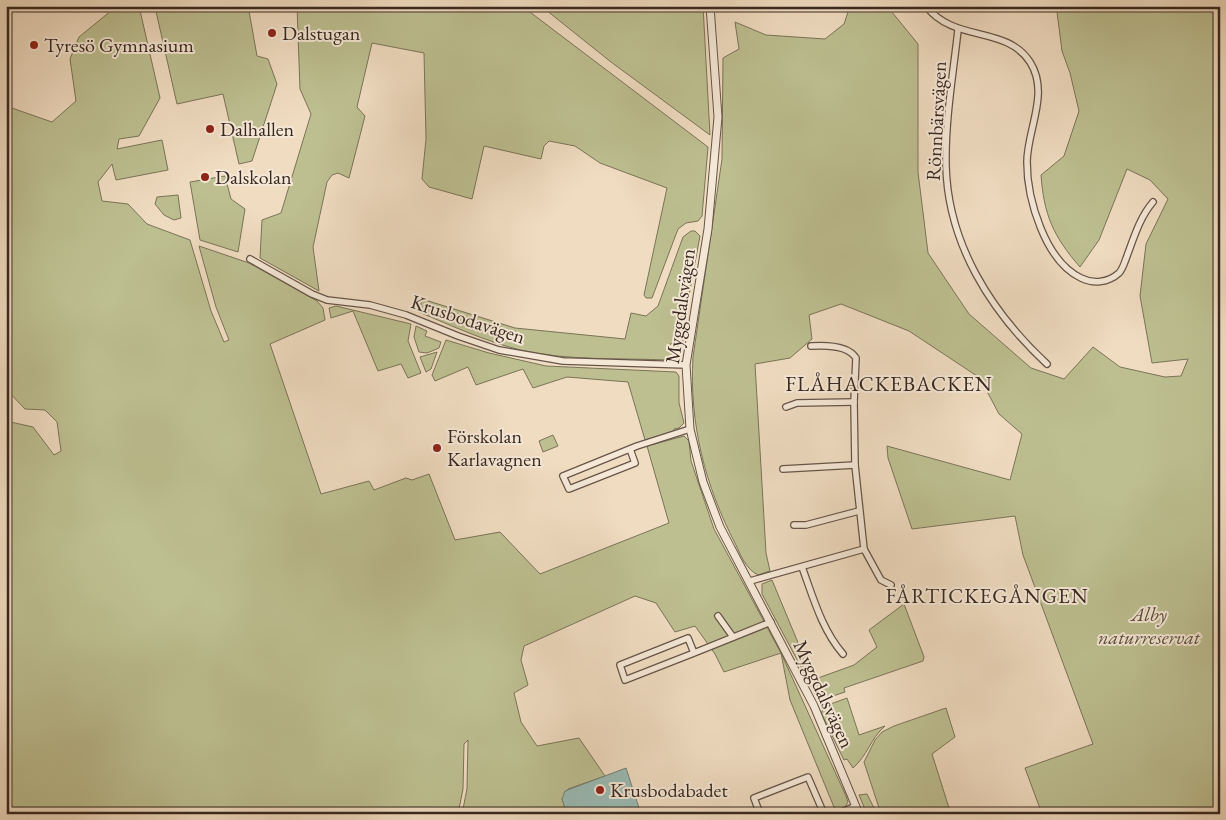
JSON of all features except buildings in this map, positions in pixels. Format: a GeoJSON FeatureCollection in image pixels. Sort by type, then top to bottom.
{"type":"FeatureCollection","features":[{"type":"Feature","properties":{"kind":"street","name":"Myggdalsvägen"},"geometry":{"type":"LineString","coordinates":[[710,6],[718,117],[708,229],[686,366],[690,429],[703,482],[715,514],[814,706],[859,814]]}},
{"type":"Feature","properties":{"kind":"street"},"geometry":{"type":"LineString","coordinates":[[926,6],[958,30],[1010,43],[1023,54],[1036,74],[1038,96],[1027,162],[1033,204],[1049,248],[1074,274],[1087,281],[1102,282],[1120,272],[1144,212],[1153,202]]}},
{"type":"Feature","properties":{"kind":"street","name":"Rönnbärsvägen"},"geometry":{"type":"LineString","coordinates":[[958,30],[948,115],[946,166],[950,206],[962,248],[980,284],[1018,333],[1047,364]]}},
{"type":"Feature","properties":{"kind":"street","name":"Krusbodavägen"},"geometry":{"type":"LineString","coordinates":[[250,259],[326,300],[370,305],[406,315],[499,350],[562,361],[686,366]]}},
{"type":"Feature","properties":{"kind":"street"},"geometry":{"type":"LineString","coordinates":[[812,346],[821,345],[852,352],[856,358],[854,402],[855,465],[864,549],[881,580],[891,585]]}},
{"type":"Feature","properties":{"kind":"street"},"geometry":{"type":"LineString","coordinates":[[786,407],[798,404],[854,402]]}},
{"type":"Feature","properties":{"kind":"street"},"geometry":{"type":"LineString","coordinates":[[630,449],[635,462],[568,489],[563,476],[630,449],[690,429]]}},
{"type":"Feature","properties":{"kind":"street"},"geometry":{"type":"LineString","coordinates":[[783,469],[855,465]]}},
{"type":"Feature","properties":{"kind":"street"},"geometry":{"type":"LineString","coordinates":[[794,525],[806,525],[859,511]]}},
{"type":"Feature","properties":{"kind":"street"},"geometry":{"type":"LineString","coordinates":[[750,581],[864,549]]}},
{"type":"Feature","properties":{"kind":"street"},"geometry":{"type":"LineString","coordinates":[[802,567],[817,610],[835,646],[843,654]]}},
{"type":"Feature","properties":{"kind":"street"},"geometry":{"type":"LineString","coordinates":[[718,616],[733,638]]}},
{"type":"Feature","properties":{"kind":"street"},"geometry":{"type":"LineString","coordinates":[[694,653],[688,638],[620,665],[625,680],[733,638],[771,622]]}},
{"type":"Feature","properties":{"kind":"street"},"geometry":{"type":"LineString","coordinates":[[760,814],[754,798],[808,776],[824,814]]}},
{"type":"Feature","properties":{"kind":"street"},"geometry":{"type":"LineString","coordinates":[[836,814],[856,806]]}},
{"type":"Feature","properties":{"kind":"green space"},"geometry":{"type":"Polygon","coordinates":[[[117,6],[139,6],[160,98],[139,136],[119,139],[117,149],[162,140],[168,170],[116,180],[112,164],[98,182],[102,201],[128,204],[147,224],[190,240],[211,311],[224,342],[229,340],[216,307],[199,246],[249,263],[317,301],[323,308],[325,320],[270,344],[321,494],[369,481],[374,490],[406,478],[412,480],[429,474],[455,540],[500,532],[540,574],[669,523],[647,446],[684,436],[689,441],[691,461],[714,529],[781,653],[724,672],[715,654],[695,626],[675,632],[656,603],[635,596],[524,646],[521,660],[528,685],[514,693],[521,722],[537,746],[579,738],[605,776],[568,789],[562,799],[567,814],[462,814],[467,789],[468,740],[464,744],[463,789],[458,814],[6,814],[6,421],[33,427],[54,455],[61,451],[57,422],[45,410],[25,409],[6,389],[6,106],[52,122],[76,101],[70,59],[79,37],[117,6]]]}},
{"type":"Feature","properties":{"kind":"green space"},"geometry":{"type":"Polygon","coordinates":[[[260,6],[249,11],[257,56],[268,59],[277,84],[252,161],[239,164],[223,94],[177,104],[155,7],[260,6]]]}},
{"type":"Feature","properties":{"kind":"green space"},"geometry":{"type":"Polygon","coordinates":[[[297,6],[507,6],[526,9],[708,147],[702,216],[698,221],[686,223],[678,229],[652,298],[646,298],[644,295],[667,188],[600,163],[575,146],[549,141],[544,146],[541,159],[484,146],[472,199],[429,187],[422,179],[426,139],[424,53],[372,43],[357,107],[365,116],[349,178],[338,173],[332,175],[327,182],[313,247],[319,291],[260,258],[262,220],[281,213],[311,114],[300,89],[297,6]]]}},
{"type":"Feature","properties":{"kind":"green space"},"geometry":{"type":"Polygon","coordinates":[[[541,6],[703,6],[710,135],[611,62],[541,6]]]}},
{"type":"Feature","properties":{"kind":"green space","name":"Alby naturreservat"},"geometry":{"type":"Polygon","coordinates":[[[850,6],[887,6],[918,44],[918,172],[928,253],[969,314],[1031,368],[1064,379],[1093,347],[1120,367],[1165,377],[1181,376],[1188,359],[1152,363],[1140,296],[1146,244],[1168,199],[1150,180],[1127,169],[1099,240],[1080,267],[1063,245],[1052,224],[1042,189],[1041,175],[1064,156],[1079,111],[1070,73],[1062,51],[1057,12],[1040,6],[1220,6],[1220,814],[1042,814],[1025,768],[1093,744],[1023,555],[1015,516],[912,529],[888,458],[887,446],[1010,480],[1022,434],[999,414],[980,378],[909,331],[841,304],[809,315],[812,339],[790,358],[755,364],[766,553],[770,571],[758,575],[747,566],[725,523],[701,454],[692,382],[693,357],[722,159],[723,58],[739,49],[735,22],[766,35],[825,39],[844,24],[850,6]]]}},
{"type":"Feature","properties":{"kind":"green space"},"geometry":{"type":"Polygon","coordinates":[[[225,176],[231,199],[245,209],[238,252],[200,240],[190,182],[225,176]]]}},
{"type":"Feature","properties":{"kind":"green space"},"geometry":{"type":"Polygon","coordinates":[[[178,195],[181,218],[174,220],[164,215],[155,204],[157,197],[178,195]]]}},
{"type":"Feature","properties":{"kind":"green space"},"geometry":{"type":"Polygon","coordinates":[[[691,231],[695,231],[700,236],[688,301],[682,349],[676,349],[671,343],[669,347],[674,358],[669,360],[538,354],[494,342],[419,312],[422,299],[515,328],[625,339],[631,313],[646,316],[658,306],[683,237],[691,231]]]}},
{"type":"Feature","properties":{"kind":"green space"},"geometry":{"type":"Polygon","coordinates":[[[336,306],[411,324],[408,341],[421,373],[408,378],[401,364],[378,371],[353,311],[331,318],[329,308],[336,306]]]}},
{"type":"Feature","properties":{"kind":"green space"},"geometry":{"type":"Polygon","coordinates":[[[416,326],[427,331],[425,336],[441,342],[439,348],[427,353],[419,352],[414,337],[416,326]]]}},
{"type":"Feature","properties":{"kind":"green space"},"geometry":{"type":"Polygon","coordinates":[[[446,340],[489,353],[546,366],[676,372],[679,376],[679,403],[684,423],[679,428],[674,429],[674,431],[645,440],[628,382],[567,377],[533,388],[523,369],[476,385],[468,367],[435,381],[432,375],[446,340]]]}},
{"type":"Feature","properties":{"kind":"green space"},"geometry":{"type":"Polygon","coordinates":[[[437,352],[431,369],[426,372],[420,357],[437,352]]]}},
{"type":"Feature","properties":{"kind":"green space"},"geometry":{"type":"Polygon","coordinates":[[[553,435],[558,446],[543,452],[539,441],[553,435]]]}},
{"type":"Feature","properties":{"kind":"green space"},"geometry":{"type":"Polygon","coordinates":[[[772,580],[799,645],[818,678],[854,665],[877,647],[869,630],[904,604],[924,657],[923,661],[844,688],[845,692],[821,700],[818,699],[762,594],[762,584],[772,580]]]}},
{"type":"Feature","properties":{"kind":"green space"},"geometry":{"type":"Polygon","coordinates":[[[781,653],[846,796],[848,802],[845,807],[836,812],[790,700],[781,653]]]}},
{"type":"Feature","properties":{"kind":"green space"},"geometry":{"type":"Polygon","coordinates":[[[847,698],[859,735],[885,726],[853,768],[847,759],[844,760],[821,713],[825,706],[847,698]]]}},
{"type":"Feature","properties":{"kind":"green space"},"geometry":{"type":"Polygon","coordinates":[[[946,708],[955,737],[932,754],[949,808],[940,814],[881,814],[864,762],[875,740],[882,732],[894,726],[946,708]]]}},
{"type":"Feature","properties":{"kind":"green space"},"geometry":{"type":"Polygon","coordinates":[[[867,794],[877,814],[867,814],[859,795],[867,794]]]}},
{"type":"Feature","properties":{"kind":"water","name":"Krusbodabadet"},"geometry":{"type":"Polygon","coordinates":[[[626,768],[641,814],[567,814],[562,799],[565,791],[626,768]]]}},
{"type":"Feature","properties":{"kind":"place","name":"Dalstugan"},"geometry":{"type":"Point","coordinates":[272,33]}},
{"type":"Feature","properties":{"kind":"place","name":"Tyresö Gymnasium"},"geometry":{"type":"Point","coordinates":[34,45]}},
{"type":"Feature","properties":{"kind":"place","name":"Dalhallen"},"geometry":{"type":"Point","coordinates":[210,129]}},
{"type":"Feature","properties":{"kind":"place","name":"Dalskolan"},"geometry":{"type":"Point","coordinates":[205,177]}},
{"type":"Feature","properties":{"kind":"place","name":"Förskolan Karlavagnen"},"geometry":{"type":"Point","coordinates":[437,448]}},
{"type":"Feature","properties":{"kind":"place","name":"Krusbodabadet"},"geometry":{"type":"Point","coordinates":[600,790]}},
{"type":"Feature","properties":{"kind":"district","name":"FLÅHACKEBACKEN"},"geometry":{"type":"Point","coordinates":[889,384]}},
{"type":"Feature","properties":{"kind":"district","name":"FÅRTICKEGÅNGEN"},"geometry":{"type":"Point","coordinates":[987,596]}}]}
